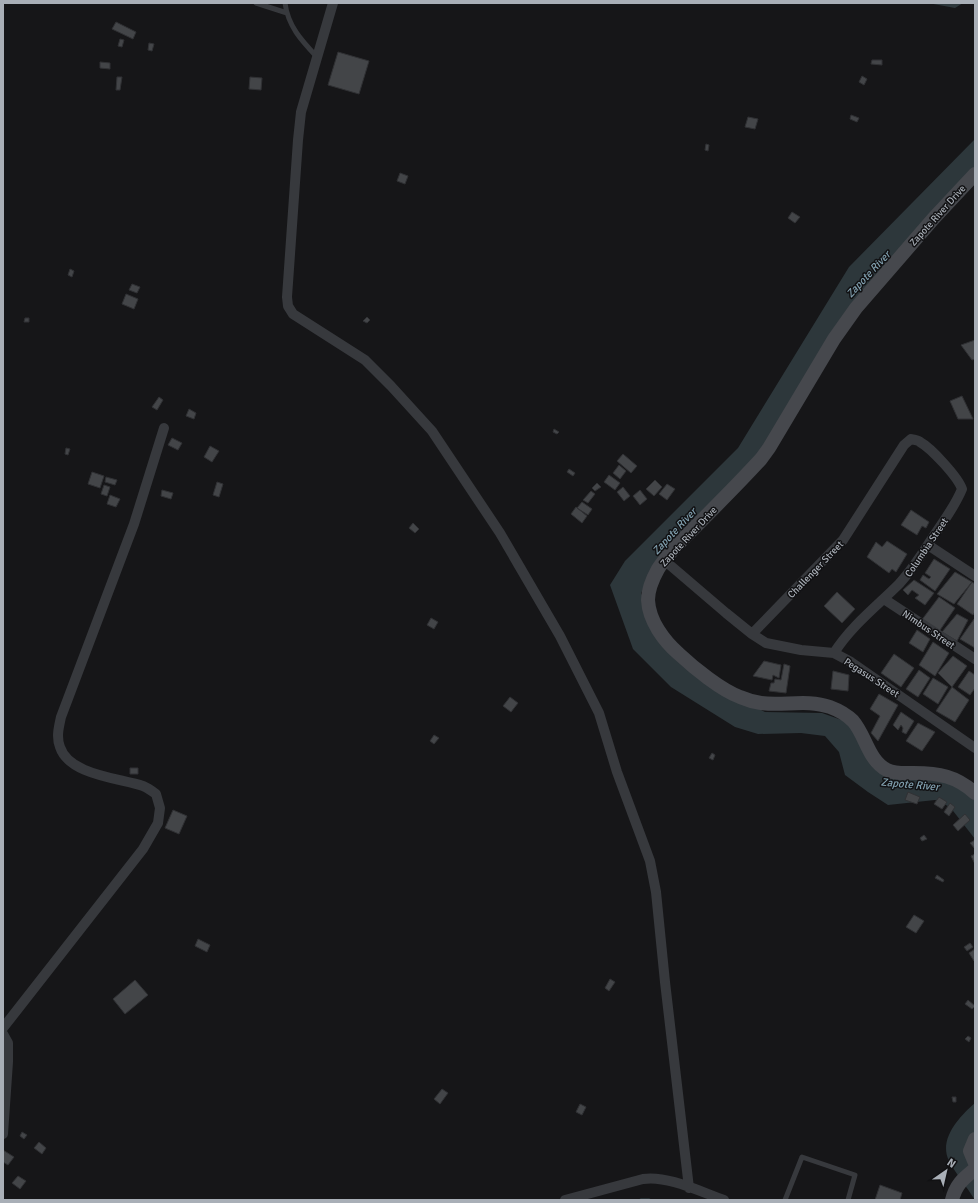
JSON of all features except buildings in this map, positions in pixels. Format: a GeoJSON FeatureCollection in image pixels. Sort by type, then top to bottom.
{"type":"FeatureCollection","features":[{"type":"Feature","properties":{"kind":"main road","name":"Zapote River Drive"},"geometry":{"type":"LineString","coordinates":[[975,174],[933,219],[856,308],[834,339],[762,459],[664,560],[650,589],[648,601],[650,612],[655,624],[667,643],[695,668],[720,686],[739,697],[761,703],[815,704],[842,712],[860,731],[877,763],[888,770],[901,773],[943,775],[966,785],[975,793]]}},
{"type":"Feature","properties":{"kind":"main road"},"geometry":{"type":"LineString","coordinates":[[975,1139],[970,1151],[975,1163]]}},
{"type":"Feature","properties":{"kind":"main road"},"geometry":{"type":"LineString","coordinates":[[952,1200],[954,1190],[959,1182],[975,1169]]}},
{"type":"Feature","properties":{"kind":"street"},"geometry":{"type":"LineString","coordinates":[[333,3],[301,112],[287,297],[288,306],[293,314],[365,360],[392,386],[432,431],[500,533],[560,636],[599,713],[617,772],[650,861],[656,892],[688,1188]]}},
{"type":"Feature","properties":{"kind":"street"},"geometry":{"type":"LineString","coordinates":[[3,1028],[143,849],[158,823],[160,808],[156,794],[145,787],[85,770],[68,761],[60,747],[58,732],[61,717],[134,524],[164,428]]}},
{"type":"Feature","properties":{"kind":"street","name":"Columbia Street"},"geometry":{"type":"LineString","coordinates":[[834,653],[851,629],[884,599],[913,568],[955,503],[962,489],[960,483],[928,448],[919,441],[911,439]]}},
{"type":"Feature","properties":{"kind":"street","name":"Challenger Street"},"geometry":{"type":"LineString","coordinates":[[752,634],[843,540],[897,454],[911,439]]}},
{"type":"Feature","properties":{"kind":"street"},"geometry":{"type":"LineString","coordinates":[[928,545],[975,576]]}},
{"type":"Feature","properties":{"kind":"street","name":"Pegasus Street"},"geometry":{"type":"LineString","coordinates":[[664,560],[752,634],[766,643],[783,648],[834,653],[858,666],[975,748]]}},
{"type":"Feature","properties":{"kind":"street","name":"Nimbus Street"},"geometry":{"type":"LineString","coordinates":[[884,599],[975,660]]}},
{"type":"Feature","properties":{"kind":"street"},"geometry":{"type":"LineString","coordinates":[[3,1034],[8,1043],[3,1134]]}},
{"type":"Feature","properties":{"kind":"street"},"geometry":{"type":"LineString","coordinates":[[565,1200],[654,1178],[665,1180],[724,1200]]}},
{"type":"Feature","properties":{"kind":"lane"},"geometry":{"type":"LineString","coordinates":[[256,3],[287,13]]}},
{"type":"Feature","properties":{"kind":"lane"},"geometry":{"type":"LineString","coordinates":[[285,3],[290,24],[298,37],[318,57]]}},
{"type":"Feature","properties":{"kind":"lane"},"geometry":{"type":"LineString","coordinates":[[785,1200],[802,1157],[855,1175],[848,1200]]}},
{"type":"Feature","properties":{"kind":"water"},"geometry":{"type":"Polygon","coordinates":[[[928,3],[963,3],[955,8],[928,3]]]}},
{"type":"Feature","properties":{"kind":"water","name":"Zapote River"},"geometry":{"type":"Polygon","coordinates":[[[975,139],[975,168],[872,282],[758,461],[659,559],[641,593],[658,632],[726,693],[765,712],[822,713],[850,723],[884,773],[947,780],[975,797],[975,839],[950,807],[935,800],[888,805],[868,792],[845,775],[839,752],[825,736],[801,733],[758,734],[735,727],[671,687],[633,649],[610,585],[625,561],[738,448],[849,267],[975,139]]]}},
{"type":"Feature","properties":{"kind":"water"},"geometry":{"type":"Polygon","coordinates":[[[975,1103],[975,1200],[949,1161],[946,1153],[946,1144],[948,1136],[957,1121],[975,1103]]]}},
{"type":"Feature","properties":{"kind":"waterway"},"geometry":{"type":"LineString","coordinates":[[641,1200],[649,1200]]}}]}
